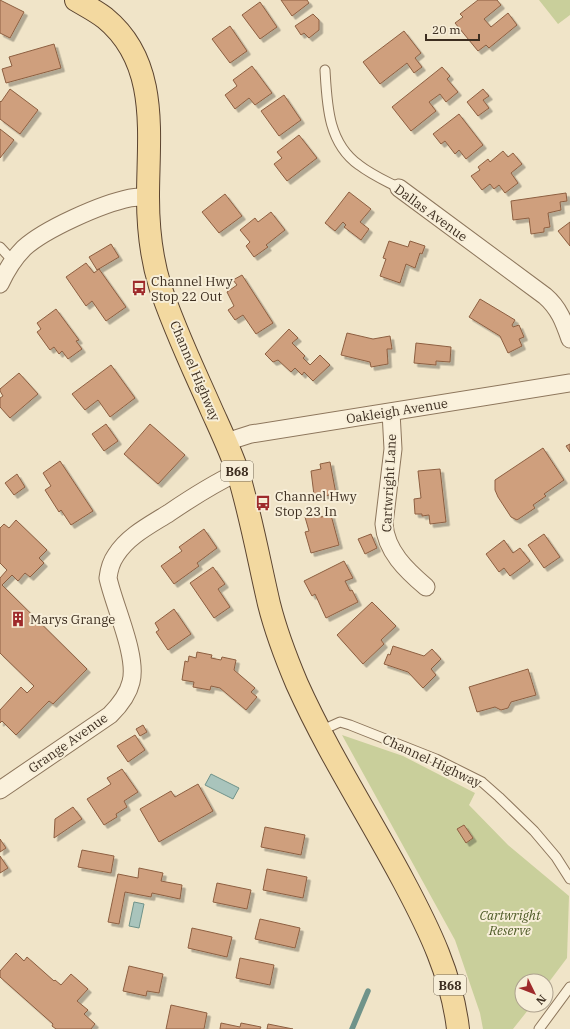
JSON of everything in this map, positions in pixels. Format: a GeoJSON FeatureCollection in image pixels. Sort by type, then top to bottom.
{"type":"FeatureCollection","features":[{"type":"Feature","properties":{"kind":"main road","name":"Channel Highway"},"geometry":{"type":"LineString","coordinates":[[76,0],[106,19],[118,31],[131,50],[142,75],[147,95],[149,118],[148,197],[150,240],[160,284],[186,353],[238,472],[280,643],[297,684],[320,731],[394,863],[435,944],[453,996],[458,1029]]}},
{"type":"Feature","properties":{"kind":"street","name":"Dallas Avenue"},"geometry":{"type":"LineString","coordinates":[[399,188],[545,296],[559,311],[570,339]]}},
{"type":"Feature","properties":{"kind":"street"},"geometry":{"type":"LineString","coordinates":[[0,284],[13,261],[24,249],[52,229],[100,208],[130,198],[148,197]]}},
{"type":"Feature","properties":{"kind":"street","name":"Oakleigh Avenue"},"geometry":{"type":"LineString","coordinates":[[226,442],[251,434],[570,383]]}},
{"type":"Feature","properties":{"kind":"street","name":"Cartwright Lane"},"geometry":{"type":"LineString","coordinates":[[392,412],[393,449],[384,524],[385,534],[388,543],[402,564],[426,587]]}},
{"type":"Feature","properties":{"kind":"street","name":"Grange Avenue"},"geometry":{"type":"LineString","coordinates":[[0,790],[110,715],[126,694],[131,683],[134,668],[108,578],[110,567],[115,555],[124,544],[137,533],[216,482],[238,472]]}},
{"type":"Feature","properties":{"kind":"lane","name":"Dallas Avenue"},"geometry":{"type":"LineString","coordinates":[[325,70],[329,112],[337,141],[358,164],[399,188]]}},
{"type":"Feature","properties":{"kind":"lane"},"geometry":{"type":"LineString","coordinates":[[0,247],[13,261]]}},
{"type":"Feature","properties":{"kind":"lane","name":"Channel Highway"},"geometry":{"type":"LineString","coordinates":[[320,731],[340,722],[436,759],[474,777],[499,797],[534,831],[570,879]]}},
{"type":"Feature","properties":{"kind":"lane"},"geometry":{"type":"LineString","coordinates":[[538,1029],[570,987]]}},
{"type":"Feature","properties":{"kind":"green space"},"geometry":{"type":"Polygon","coordinates":[[[539,0],[570,0],[570,15],[558,24],[539,0]]]}},
{"type":"Feature","properties":{"kind":"green space","name":"Cartwright Reserve"},"geometry":{"type":"Polygon","coordinates":[[[342,735],[403,756],[475,793],[469,805],[508,845],[569,896],[567,958],[554,975],[554,973],[514,973],[514,1013],[526,1013],[513,1029],[483,1029],[480,1013],[455,940],[342,735]]]}},
{"type":"Feature","properties":{"kind":"water"},"geometry":{"type":"Polygon","coordinates":[[[211,774],[239,788],[233,799],[205,785],[211,774]]]}},
{"type":"Feature","properties":{"kind":"water"},"geometry":{"type":"Polygon","coordinates":[[[134,902],[144,904],[139,928],[129,926],[134,902]]]}},
{"type":"Feature","properties":{"kind":"building"},"geometry":{"type":"Polygon","coordinates":[[[0,0],[24,12],[10,38],[0,33],[0,0]]]}},
{"type":"Feature","properties":{"kind":"building"},"geometry":{"type":"Polygon","coordinates":[[[281,0],[307,0],[309,3],[292,16],[281,0]]]}},
{"type":"Feature","properties":{"kind":"building"},"geometry":{"type":"Polygon","coordinates":[[[478,0],[497,0],[501,5],[484,19],[491,27],[508,13],[517,25],[489,48],[486,45],[478,51],[455,23],[463,17],[460,14],[478,0]]]}},
{"type":"Feature","properties":{"kind":"building"},"geometry":{"type":"Polygon","coordinates":[[[260,2],[277,27],[260,39],[242,15],[260,2]]]}},
{"type":"Feature","properties":{"kind":"building"},"geometry":{"type":"Polygon","coordinates":[[[313,14],[319,20],[319,30],[309,38],[304,33],[301,35],[295,26],[313,14]]]}},
{"type":"Feature","properties":{"kind":"building"},"geometry":{"type":"Polygon","coordinates":[[[230,26],[247,51],[230,63],[212,39],[230,26]]]}},
{"type":"Feature","properties":{"kind":"building"},"geometry":{"type":"Polygon","coordinates":[[[404,31],[421,53],[415,58],[422,67],[414,73],[407,63],[380,84],[363,62],[404,31]]]}},
{"type":"Feature","properties":{"kind":"building"},"geometry":{"type":"Polygon","coordinates":[[[54,44],[61,68],[6,83],[2,69],[12,66],[9,57],[54,44]]]}},
{"type":"Feature","properties":{"kind":"building"},"geometry":{"type":"Polygon","coordinates":[[[252,66],[272,93],[255,105],[249,98],[235,109],[225,95],[237,86],[233,80],[252,66]]]}},
{"type":"Feature","properties":{"kind":"building"},"geometry":{"type":"Polygon","coordinates":[[[442,67],[450,76],[447,79],[458,92],[446,102],[440,94],[429,102],[436,111],[411,131],[392,107],[442,67]]]}},
{"type":"Feature","properties":{"kind":"building"},"geometry":{"type":"Polygon","coordinates":[[[10,89],[38,110],[20,134],[0,119],[0,101],[1,102],[10,89]]]}},
{"type":"Feature","properties":{"kind":"building"},"geometry":{"type":"Polygon","coordinates":[[[483,89],[489,96],[483,100],[489,108],[478,116],[467,102],[483,89]]]}},
{"type":"Feature","properties":{"kind":"building"},"geometry":{"type":"Polygon","coordinates":[[[284,95],[301,120],[279,136],[261,111],[284,95]]]}},
{"type":"Feature","properties":{"kind":"building"},"geometry":{"type":"Polygon","coordinates":[[[459,114],[483,145],[466,159],[459,150],[455,154],[445,141],[441,144],[433,134],[459,114]]]}},
{"type":"Feature","properties":{"kind":"building"},"geometry":{"type":"Polygon","coordinates":[[[0,129],[14,140],[0,158],[0,129]]]}},
{"type":"Feature","properties":{"kind":"building"},"geometry":{"type":"Polygon","coordinates":[[[299,135],[317,158],[287,181],[274,164],[282,158],[277,152],[299,135]]]}},
{"type":"Feature","properties":{"kind":"building"},"geometry":{"type":"Polygon","coordinates":[[[503,151],[508,157],[513,153],[522,164],[511,173],[518,183],[505,193],[499,185],[494,189],[490,184],[482,190],[471,176],[480,170],[478,167],[488,159],[490,162],[503,151]]]}},
{"type":"Feature","properties":{"kind":"building"},"geometry":{"type":"Polygon","coordinates":[[[349,192],[371,209],[360,222],[369,229],[361,240],[344,227],[346,225],[343,222],[335,231],[325,223],[349,192]]]}},
{"type":"Feature","properties":{"kind":"building"},"geometry":{"type":"Polygon","coordinates":[[[566,193],[567,201],[560,202],[561,210],[548,213],[550,227],[544,228],[544,232],[531,234],[529,218],[513,220],[511,201],[566,193]]]}},
{"type":"Feature","properties":{"kind":"building"},"geometry":{"type":"Polygon","coordinates":[[[225,194],[242,216],[219,233],[202,212],[225,194]]]}},
{"type":"Feature","properties":{"kind":"building"},"geometry":{"type":"Polygon","coordinates":[[[271,212],[285,230],[266,245],[268,247],[254,257],[246,246],[250,242],[240,230],[255,218],[258,222],[271,212]]]}},
{"type":"Feature","properties":{"kind":"building"},"geometry":{"type":"Polygon","coordinates":[[[570,222],[570,246],[558,231],[570,222]]]}},
{"type":"Feature","properties":{"kind":"building"},"geometry":{"type":"Polygon","coordinates":[[[389,241],[408,247],[410,241],[425,246],[422,254],[420,253],[415,268],[406,264],[400,283],[380,276],[386,259],[383,258],[389,241]]]}},
{"type":"Feature","properties":{"kind":"building"},"geometry":{"type":"Polygon","coordinates":[[[111,244],[119,257],[97,270],[89,257],[111,244]]]}},
{"type":"Feature","properties":{"kind":"building"},"geometry":{"type":"Polygon","coordinates":[[[86,263],[94,273],[99,269],[126,307],[106,321],[92,301],[86,306],[66,277],[86,263]]]}},
{"type":"Feature","properties":{"kind":"building"},"geometry":{"type":"Polygon","coordinates":[[[242,275],[273,323],[256,334],[243,315],[235,320],[228,310],[234,306],[227,292],[237,285],[233,280],[242,275]]]}},
{"type":"Feature","properties":{"kind":"building"},"geometry":{"type":"Polygon","coordinates":[[[480,299],[515,320],[512,325],[513,327],[519,325],[524,337],[519,339],[522,346],[508,353],[500,336],[469,317],[480,299]]]}},
{"type":"Feature","properties":{"kind":"building"},"geometry":{"type":"Polygon","coordinates":[[[56,309],[79,340],[76,341],[82,349],[68,359],[62,351],[59,354],[54,347],[50,350],[37,332],[41,329],[37,323],[56,309]]]}},
{"type":"Feature","properties":{"kind":"building"},"geometry":{"type":"Polygon","coordinates":[[[289,329],[298,338],[292,343],[305,356],[303,358],[310,365],[320,355],[330,365],[313,381],[304,372],[302,375],[295,368],[291,372],[278,360],[273,362],[265,354],[289,329]]]}},
{"type":"Feature","properties":{"kind":"building"},"geometry":{"type":"Polygon","coordinates":[[[347,333],[373,339],[390,336],[392,349],[387,349],[388,364],[371,367],[370,362],[341,355],[347,333]]]}},
{"type":"Feature","properties":{"kind":"building"},"geometry":{"type":"Polygon","coordinates":[[[416,343],[451,347],[450,362],[436,361],[436,365],[414,363],[416,343]]]}},
{"type":"Feature","properties":{"kind":"building"},"geometry":{"type":"Polygon","coordinates":[[[111,365],[135,398],[110,417],[98,400],[85,410],[72,394],[111,365]]]}},
{"type":"Feature","properties":{"kind":"building"},"geometry":{"type":"Polygon","coordinates":[[[19,373],[38,394],[10,418],[0,407],[0,398],[3,396],[0,389],[19,373]]]}},
{"type":"Feature","properties":{"kind":"building"},"geometry":{"type":"Polygon","coordinates":[[[106,424],[118,441],[104,451],[92,434],[106,424]]]}},
{"type":"Feature","properties":{"kind":"building"},"geometry":{"type":"Polygon","coordinates":[[[150,424],[185,455],[158,484],[124,454],[150,424]]]}},
{"type":"Feature","properties":{"kind":"building"},"geometry":{"type":"Polygon","coordinates":[[[570,444],[570,452],[566,446],[570,444]]]}},
{"type":"Feature","properties":{"kind":"building"},"geometry":{"type":"Polygon","coordinates":[[[543,448],[564,480],[544,494],[546,496],[533,505],[535,508],[517,520],[511,517],[498,497],[495,490],[495,480],[543,448]]]}},
{"type":"Feature","properties":{"kind":"building"},"geometry":{"type":"Polygon","coordinates":[[[60,461],[93,511],[71,525],[61,510],[59,512],[45,490],[51,486],[43,473],[60,461]]]}},
{"type":"Feature","properties":{"kind":"building"},"geometry":{"type":"Polygon","coordinates":[[[330,462],[336,494],[324,496],[324,493],[314,495],[311,471],[321,469],[320,464],[330,462]]]}},
{"type":"Feature","properties":{"kind":"building"},"geometry":{"type":"Polygon","coordinates":[[[440,469],[446,522],[430,524],[429,515],[422,516],[422,514],[415,514],[414,499],[421,498],[418,471],[440,469]]]}},
{"type":"Feature","properties":{"kind":"building"},"geometry":{"type":"Polygon","coordinates":[[[17,474],[25,487],[14,495],[5,483],[17,474]]]}},
{"type":"Feature","properties":{"kind":"building"},"geometry":{"type":"Polygon","coordinates":[[[320,513],[321,517],[331,515],[339,545],[311,553],[305,532],[309,531],[305,517],[320,513]]]}},
{"type":"Feature","properties":{"kind":"building","name":"Marys Grange"},"geometry":{"type":"Polygon","coordinates":[[[16,520],[47,550],[39,558],[44,563],[30,577],[25,573],[18,581],[12,575],[2,585],[87,669],[53,704],[49,701],[16,735],[2,721],[0,723],[0,710],[21,687],[27,693],[34,686],[0,653],[0,578],[7,570],[0,563],[0,528],[4,524],[9,528],[16,520]]]}},
{"type":"Feature","properties":{"kind":"building"},"geometry":{"type":"Polygon","coordinates":[[[204,529],[217,548],[197,563],[199,566],[174,584],[161,566],[182,551],[179,547],[204,529]]]}},
{"type":"Feature","properties":{"kind":"building"},"geometry":{"type":"Polygon","coordinates":[[[371,534],[377,548],[365,554],[358,539],[371,534]]]}},
{"type":"Feature","properties":{"kind":"building"},"geometry":{"type":"Polygon","coordinates":[[[544,534],[560,557],[544,568],[528,545],[544,534]]]}},
{"type":"Feature","properties":{"kind":"building"},"geometry":{"type":"Polygon","coordinates":[[[504,540],[513,553],[520,548],[530,561],[510,576],[504,568],[499,572],[486,554],[504,540]]]}},
{"type":"Feature","properties":{"kind":"building"},"geometry":{"type":"Polygon","coordinates":[[[344,561],[353,578],[345,581],[350,591],[352,590],[358,602],[326,618],[315,594],[312,596],[304,581],[344,561]]]}},
{"type":"Feature","properties":{"kind":"building"},"geometry":{"type":"Polygon","coordinates":[[[213,567],[225,584],[218,589],[230,607],[214,618],[190,583],[213,567]]]}},
{"type":"Feature","properties":{"kind":"building"},"geometry":{"type":"Polygon","coordinates":[[[372,602],[396,626],[381,640],[384,644],[363,664],[337,635],[372,602]]]}},
{"type":"Feature","properties":{"kind":"building"},"geometry":{"type":"Polygon","coordinates":[[[174,609],[191,634],[168,650],[156,632],[159,630],[155,623],[174,609]]]}},
{"type":"Feature","properties":{"kind":"building"},"geometry":{"type":"Polygon","coordinates":[[[393,646],[424,656],[432,649],[441,659],[431,669],[436,675],[423,688],[408,672],[384,664],[388,654],[390,655],[393,646]]]}},
{"type":"Feature","properties":{"kind":"building"},"geometry":{"type":"Polygon","coordinates":[[[197,652],[212,655],[211,658],[221,660],[222,657],[236,660],[234,670],[255,688],[251,692],[257,697],[246,710],[220,688],[211,686],[210,690],[193,687],[194,682],[182,680],[185,661],[188,662],[189,656],[196,658],[197,652]]]}},
{"type":"Feature","properties":{"kind":"building"},"geometry":{"type":"Polygon","coordinates":[[[528,669],[536,695],[511,702],[508,708],[501,710],[495,707],[477,712],[469,687],[528,669]]]}},
{"type":"Feature","properties":{"kind":"building"},"geometry":{"type":"Polygon","coordinates":[[[143,725],[147,732],[140,736],[136,729],[143,725]]]}},
{"type":"Feature","properties":{"kind":"building"},"geometry":{"type":"Polygon","coordinates":[[[135,735],[145,750],[128,762],[117,746],[135,735]]]}},
{"type":"Feature","properties":{"kind":"building"},"geometry":{"type":"Polygon","coordinates":[[[122,769],[138,792],[124,801],[127,807],[116,814],[117,817],[104,825],[87,799],[111,784],[107,778],[122,769]]]}},
{"type":"Feature","properties":{"kind":"building"},"geometry":{"type":"Polygon","coordinates":[[[198,784],[213,811],[159,842],[140,809],[171,791],[175,797],[198,784]]]}},
{"type":"Feature","properties":{"kind":"building"},"geometry":{"type":"Polygon","coordinates":[[[73,807],[82,819],[54,838],[55,819],[73,807]]]}},
{"type":"Feature","properties":{"kind":"building"},"geometry":{"type":"Polygon","coordinates":[[[464,825],[473,838],[466,843],[457,829],[464,825]]]}},
{"type":"Feature","properties":{"kind":"building"},"geometry":{"type":"Polygon","coordinates":[[[265,827],[305,835],[301,855],[261,847],[265,827]]]}},
{"type":"Feature","properties":{"kind":"building"},"geometry":{"type":"Polygon","coordinates":[[[0,839],[6,848],[0,852],[0,839]]]}},
{"type":"Feature","properties":{"kind":"building"},"geometry":{"type":"Polygon","coordinates":[[[82,850],[114,856],[111,873],[78,867],[82,850]]]}},
{"type":"Feature","properties":{"kind":"building"},"geometry":{"type":"Polygon","coordinates":[[[0,856],[8,868],[0,873],[0,856]]]}},
{"type":"Feature","properties":{"kind":"building"},"geometry":{"type":"Polygon","coordinates":[[[139,868],[163,873],[161,881],[182,885],[180,899],[152,893],[151,897],[125,892],[119,924],[108,922],[118,874],[138,878],[139,868]]]}},
{"type":"Feature","properties":{"kind":"building"},"geometry":{"type":"Polygon","coordinates":[[[267,869],[307,877],[303,898],[263,890],[267,869]]]}},
{"type":"Feature","properties":{"kind":"building"},"geometry":{"type":"Polygon","coordinates":[[[217,883],[251,890],[247,909],[213,902],[217,883]]]}},
{"type":"Feature","properties":{"kind":"building"},"geometry":{"type":"Polygon","coordinates":[[[260,919],[300,928],[295,948],[255,939],[260,919]]]}},
{"type":"Feature","properties":{"kind":"building"},"geometry":{"type":"Polygon","coordinates":[[[192,928],[232,937],[227,957],[188,948],[192,928]]]}},
{"type":"Feature","properties":{"kind":"building"},"geometry":{"type":"Polygon","coordinates":[[[16,953],[24,961],[27,957],[54,981],[55,980],[61,985],[71,974],[88,989],[77,1001],[88,1010],[84,1014],[95,1024],[91,1029],[56,1029],[52,1026],[53,1024],[0,977],[0,971],[16,953]]]}},
{"type":"Feature","properties":{"kind":"building"},"geometry":{"type":"Polygon","coordinates":[[[240,958],[274,965],[270,985],[236,978],[240,958]]]}},
{"type":"Feature","properties":{"kind":"building"},"geometry":{"type":"Polygon","coordinates":[[[129,966],[163,974],[159,993],[147,991],[146,996],[123,991],[129,966]]]}},
{"type":"Feature","properties":{"kind":"building"},"geometry":{"type":"Polygon","coordinates":[[[171,1005],[207,1013],[204,1029],[166,1029],[171,1005]]]}},
{"type":"Feature","properties":{"kind":"building"},"geometry":{"type":"Polygon","coordinates":[[[221,1023],[240,1027],[241,1023],[261,1027],[260,1029],[220,1029],[221,1023]]]}},
{"type":"Feature","properties":{"kind":"building"},"geometry":{"type":"Polygon","coordinates":[[[268,1024],[293,1029],[267,1029],[268,1024]]]}},
{"type":"Feature","properties":{"kind":"waterway"},"geometry":{"type":"LineString","coordinates":[[352,1029],[368,991]]}},
{"type":"Feature","properties":{"kind":"place","name":"Channel Hwy Stop 22 Out"},"geometry":{"type":"Point","coordinates":[139,288]}},
{"type":"Feature","properties":{"kind":"place","name":"Channel Hwy Stop 23 In"},"geometry":{"type":"Point","coordinates":[263,503]}},
{"type":"Feature","properties":{"kind":"place","name":"Marys Grange"},"geometry":{"type":"Point","coordinates":[18,619]}}]}
